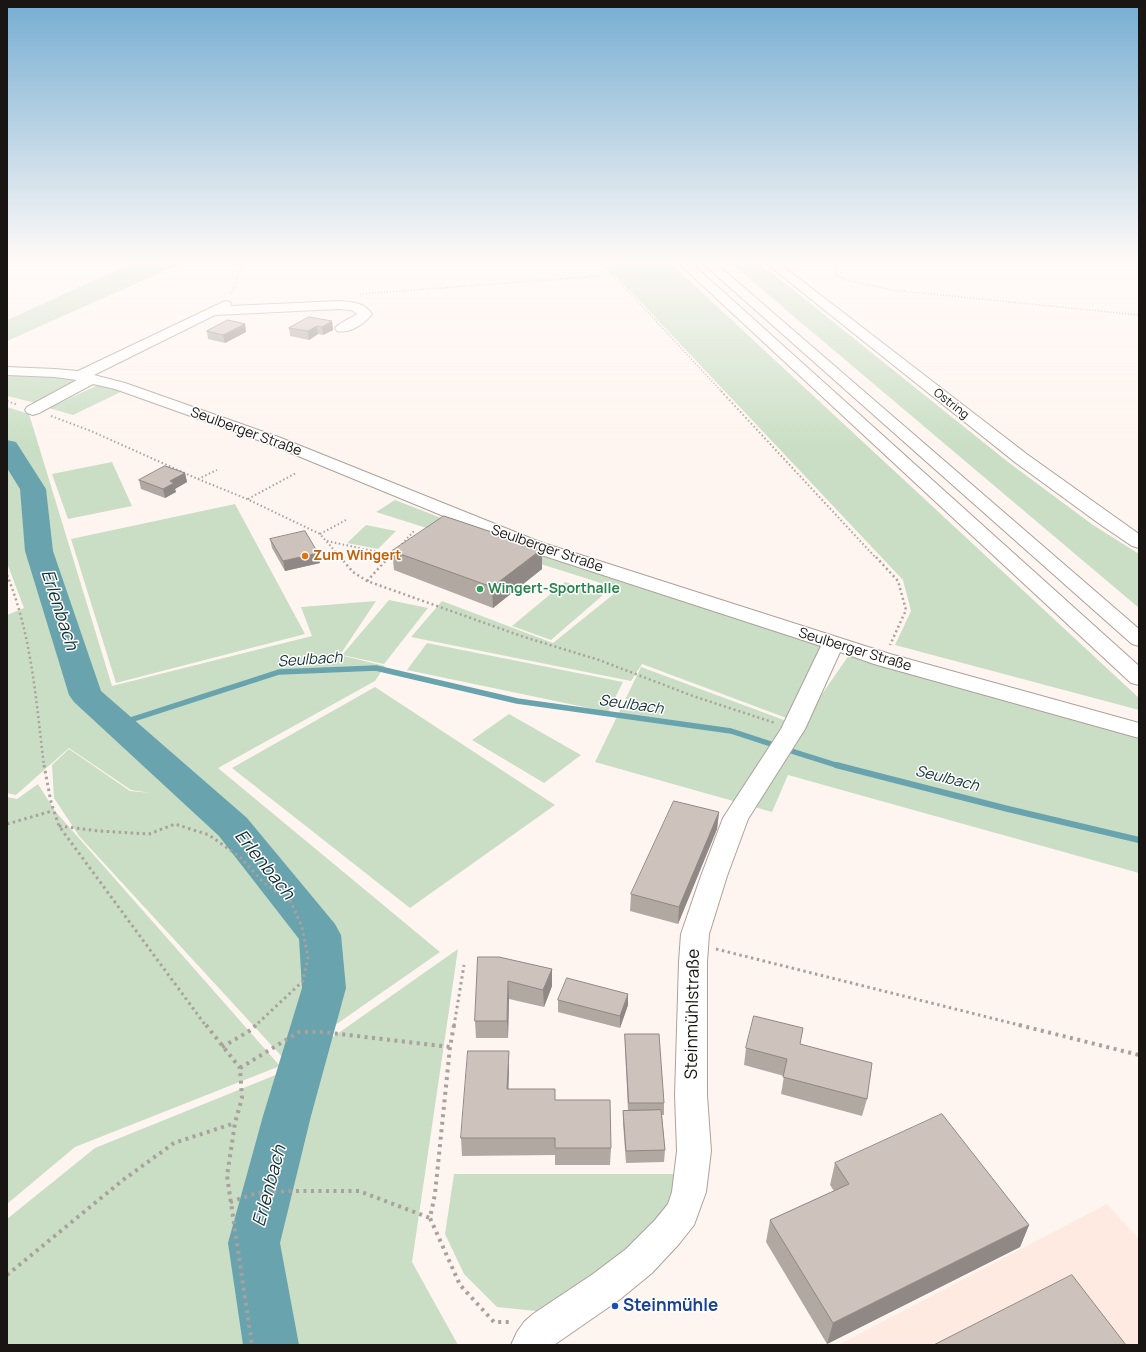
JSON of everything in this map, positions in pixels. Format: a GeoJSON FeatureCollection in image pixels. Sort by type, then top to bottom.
{"type":"FeatureCollection","features":[{"type":"Feature","properties":{"kind":"main road"},"geometry":{"type":"LineString","coordinates":[[33,410],[85,378],[190,323]]}},
{"type":"Feature","properties":{"kind":"main road"},"geometry":{"type":"LineString","coordinates":[[342,328],[353,323]]}},
{"type":"Feature","properties":{"kind":"main road"},"geometry":{"type":"LineString","coordinates":[[750,323],[1139,678]]}},
{"type":"Feature","properties":{"kind":"main road"},"geometry":{"type":"LineString","coordinates":[[777,323],[1139,640]]}},
{"type":"Feature","properties":{"kind":"main road","name":"Ostring"},"geometry":{"type":"LineString","coordinates":[[849,323],[1022,459],[1107,521],[1139,542]]}},
{"type":"Feature","properties":{"kind":"main road","name":"Seulberger Straße"},"geometry":{"type":"LineString","coordinates":[[7,370],[55,373],[120,386],[275,441],[533,546],[833,644],[1139,731]]}},
{"type":"Feature","properties":{"kind":"main road","name":"Steinmühlstraße"},"geometry":{"type":"LineString","coordinates":[[523,1334],[535,1337],[546,1327],[606,1287],[639,1261],[667,1232],[682,1213],[690,1187],[694,1151],[691,1095],[694,944],[702,908],[736,818],[792,732],[833,644]]}},
{"type":"Feature","properties":{"kind":"path"},"geometry":{"type":"LineString","coordinates":[[659,323],[898,581],[906,610],[890,645]]}},
{"type":"Feature","properties":{"kind":"path"},"geometry":{"type":"LineString","coordinates":[[7,401],[91,431],[198,479],[247,499],[320,534],[353,572],[367,581],[524,637],[600,660],[792,732]]}},
{"type":"Feature","properties":{"kind":"path"},"geometry":{"type":"LineString","coordinates":[[198,479],[217,470]]}},
{"type":"Feature","properties":{"kind":"path"},"geometry":{"type":"LineString","coordinates":[[247,499],[296,473]]}},
{"type":"Feature","properties":{"kind":"path"},"geometry":{"type":"LineString","coordinates":[[320,534],[346,520]]}},
{"type":"Feature","properties":{"kind":"path"},"geometry":{"type":"LineString","coordinates":[[367,581],[415,530]]}},
{"type":"Feature","properties":{"kind":"path"},"geometry":{"type":"LineString","coordinates":[[326,541],[397,557]]}},
{"type":"Feature","properties":{"kind":"path"},"geometry":{"type":"LineString","coordinates":[[7,574],[15,592],[24,626],[34,676],[46,787],[52,811],[59,826],[222,1047],[240,1068],[242,1098],[235,1124],[226,1176],[252,1345]]}},
{"type":"Feature","properties":{"kind":"path"},"geometry":{"type":"LineString","coordinates":[[7,824],[52,811]]}},
{"type":"Feature","properties":{"kind":"path"},"geometry":{"type":"LineString","coordinates":[[59,826],[99,831],[149,834],[175,824],[189,828],[209,835],[240,857],[263,882],[292,902],[302,927],[308,957],[303,981],[251,1030],[222,1047]]}},
{"type":"Feature","properties":{"kind":"path"},"geometry":{"type":"LineString","coordinates":[[694,944],[1139,1055]]}},
{"type":"Feature","properties":{"kind":"path"},"geometry":{"type":"LineString","coordinates":[[464,965],[450,1047],[435,1194],[430,1218],[460,1285],[494,1322],[523,1334]]}},
{"type":"Feature","properties":{"kind":"path"},"geometry":{"type":"LineString","coordinates":[[240,1068],[299,1032],[323,1032],[450,1047]]}},
{"type":"Feature","properties":{"kind":"path"},"geometry":{"type":"LineString","coordinates":[[7,1275],[123,1180],[174,1143],[235,1124]]}},
{"type":"Feature","properties":{"kind":"path"},"geometry":{"type":"LineString","coordinates":[[230,1202],[257,1194],[291,1190],[359,1191],[430,1218]]}},
{"type":"Feature","properties":{"kind":"shaded area"},"geometry":{"type":"Polygon","coordinates":[[[1107,1204],[1139,1239],[1139,1345],[838,1345],[1107,1204]]]}},
{"type":"Feature","properties":{"kind":"green space"},"geometry":{"type":"Polygon","coordinates":[[[7,323],[47,323],[7,341],[7,323]]]}},
{"type":"Feature","properties":{"kind":"green space"},"geometry":{"type":"Polygon","coordinates":[[[661,323],[735,323],[1139,698],[1139,710],[895,645],[911,611],[903,580],[661,323]]]}},
{"type":"Feature","properties":{"kind":"green space"},"geometry":{"type":"Polygon","coordinates":[[[802,323],[835,323],[1008,462],[1093,525],[1139,554],[1139,608],[802,323]]]}},
{"type":"Feature","properties":{"kind":"green space"},"geometry":{"type":"Polygon","coordinates":[[[7,368],[93,376],[40,404],[7,396],[7,368]]]}},
{"type":"Feature","properties":{"kind":"green space"},"geometry":{"type":"Polygon","coordinates":[[[102,383],[125,390],[73,415],[49,408],[102,383]]]}},
{"type":"Feature","properties":{"kind":"green space"},"geometry":{"type":"Polygon","coordinates":[[[7,407],[29,414],[112,686],[312,636],[301,607],[376,601],[340,655],[385,666],[375,681],[218,768],[440,952],[285,1060],[79,836],[54,798],[52,765],[69,749],[130,791],[151,793],[131,790],[69,748],[16,795],[7,793],[7,615],[24,608],[7,563],[7,407]]]}},
{"type":"Feature","properties":{"kind":"green space"},"geometry":{"type":"Polygon","coordinates":[[[112,462],[132,506],[68,519],[52,474],[112,462]]]}},
{"type":"Feature","properties":{"kind":"green space"},"geometry":{"type":"Polygon","coordinates":[[[395,500],[529,552],[827,648],[797,722],[642,664],[631,681],[411,637],[442,601],[553,643],[620,589],[376,512],[395,500]]]}},
{"type":"Feature","properties":{"kind":"green space"},"geometry":{"type":"Polygon","coordinates":[[[235,504],[305,634],[116,683],[71,539],[235,504]]]}},
{"type":"Feature","properties":{"kind":"green space"},"geometry":{"type":"Polygon","coordinates":[[[366,525],[396,531],[378,549],[347,543],[366,525]]]}},
{"type":"Feature","properties":{"kind":"green space"},"geometry":{"type":"Polygon","coordinates":[[[565,582],[603,595],[551,640],[512,626],[565,582]]]}},
{"type":"Feature","properties":{"kind":"green space"},"geometry":{"type":"Polygon","coordinates":[[[389,600],[428,608],[384,664],[342,655],[389,600]]]}},
{"type":"Feature","properties":{"kind":"green space"},"geometry":{"type":"Polygon","coordinates":[[[427,643],[623,682],[608,712],[407,670],[427,643]]]}},
{"type":"Feature","properties":{"kind":"green space"},"geometry":{"type":"Polygon","coordinates":[[[849,655],[1139,735],[1139,873],[788,775],[772,812],[595,762],[641,667],[800,726],[849,655]]]}},
{"type":"Feature","properties":{"kind":"green space"},"geometry":{"type":"Polygon","coordinates":[[[375,687],[555,805],[410,908],[232,768],[375,687]]]}},
{"type":"Feature","properties":{"kind":"green space"},"geometry":{"type":"Polygon","coordinates":[[[509,714],[581,755],[544,783],[472,740],[509,714]]]}},
{"type":"Feature","properties":{"kind":"green space"},"geometry":{"type":"Polygon","coordinates":[[[38,784],[55,811],[280,1066],[75,1147],[7,1204],[7,797],[17,799],[38,784]]]}},
{"type":"Feature","properties":{"kind":"green space"},"geometry":{"type":"Polygon","coordinates":[[[458,949],[412,1262],[458,1345],[7,1345],[7,1219],[95,1148],[283,1072],[458,949]]]}},
{"type":"Feature","properties":{"kind":"green space"},"geometry":{"type":"Polygon","coordinates":[[[454,1174],[679,1174],[680,1200],[654,1234],[546,1312],[497,1307],[464,1274],[445,1234],[454,1174]]]}},
{"type":"Feature","properties":{"kind":"building"},"geometry":{"type":"Polygon","coordinates":[[[222,323],[245,324],[223,335],[207,331],[222,323]]]}},
{"type":"Feature","properties":{"kind":"building"},"geometry":{"type":"Polygon","coordinates":[[[298,323],[329,323],[322,327],[317,326],[308,331],[289,328],[298,323]]]}},
{"type":"Feature","properties":{"kind":"building"},"geometry":{"type":"Polygon","coordinates":[[[165,466],[185,473],[170,481],[174,483],[163,489],[139,480],[165,466]]]}},
{"type":"Feature","properties":{"kind":"building"},"geometry":{"type":"Polygon","coordinates":[[[444,516],[542,549],[492,587],[392,551],[444,516]]]}},
{"type":"Feature","properties":{"kind":"building"},"geometry":{"type":"Polygon","coordinates":[[[305,531],[318,553],[283,561],[270,539],[305,531]]]}},
{"type":"Feature","properties":{"kind":"building"},"geometry":{"type":"Polygon","coordinates":[[[674,801],[719,812],[679,907],[631,894],[674,801]]]}},
{"type":"Feature","properties":{"kind":"building"},"geometry":{"type":"Polygon","coordinates":[[[478,957],[499,957],[552,969],[543,990],[508,981],[507,1021],[475,1021],[478,957]]]}},
{"type":"Feature","properties":{"kind":"building"},"geometry":{"type":"Polygon","coordinates":[[[567,978],[628,994],[620,1016],[558,1000],[567,978]]]}},
{"type":"Feature","properties":{"kind":"building"},"geometry":{"type":"Polygon","coordinates":[[[754,1016],[803,1028],[800,1044],[872,1063],[867,1099],[783,1077],[787,1059],[746,1048],[754,1016]]]}},
{"type":"Feature","properties":{"kind":"building"},"geometry":{"type":"Polygon","coordinates":[[[625,1034],[659,1034],[664,1103],[629,1103],[625,1034]]]}},
{"type":"Feature","properties":{"kind":"building"},"geometry":{"type":"Polygon","coordinates":[[[468,1051],[509,1051],[507,1089],[555,1089],[555,1100],[610,1100],[611,1148],[555,1148],[555,1138],[461,1138],[468,1051]]]}},
{"type":"Feature","properties":{"kind":"building"},"geometry":{"type":"Polygon","coordinates":[[[661,1110],[665,1150],[626,1151],[623,1111],[661,1110]]]}},
{"type":"Feature","properties":{"kind":"building"},"geometry":{"type":"Polygon","coordinates":[[[942,1114],[1029,1225],[833,1323],[770,1220],[849,1184],[835,1163],[942,1114]]]}},
{"type":"Feature","properties":{"kind":"building"},"geometry":{"type":"Polygon","coordinates":[[[1072,1275],[1126,1345],[934,1345],[1072,1275]]]}},
{"type":"Feature","properties":{"kind":"waterway","name":"Erlenbach"},"geometry":{"type":"LineString","coordinates":[[7,447],[33,489],[39,551],[86,695],[233,827],[320,935],[324,988],[287,1116],[254,1243],[271,1345]]}},
{"type":"Feature","properties":{"kind":"waterway","name":"Seulbach"},"geometry":{"type":"LineString","coordinates":[[118,724],[279,672],[376,668],[517,701],[731,731],[777,746]]}},
{"type":"Feature","properties":{"kind":"waterway","name":"Seulbach"},"geometry":{"type":"LineString","coordinates":[[785,749],[839,766]]}},
{"type":"Feature","properties":{"kind":"waterway","name":"Seulbach"},"geometry":{"type":"LineString","coordinates":[[836,765],[1008,809],[1139,840]]}},
{"type":"Feature","properties":{"kind":"place","name":"Zum Wingert"},"geometry":{"type":"Point","coordinates":[305,556]}},
{"type":"Feature","properties":{"kind":"place","name":"Wingert-Sporthalle"},"geometry":{"type":"Point","coordinates":[480,589]}},
{"type":"Feature","properties":{"kind":"place","name":"Steinmühle"},"geometry":{"type":"Point","coordinates":[615,1306]}}]}
